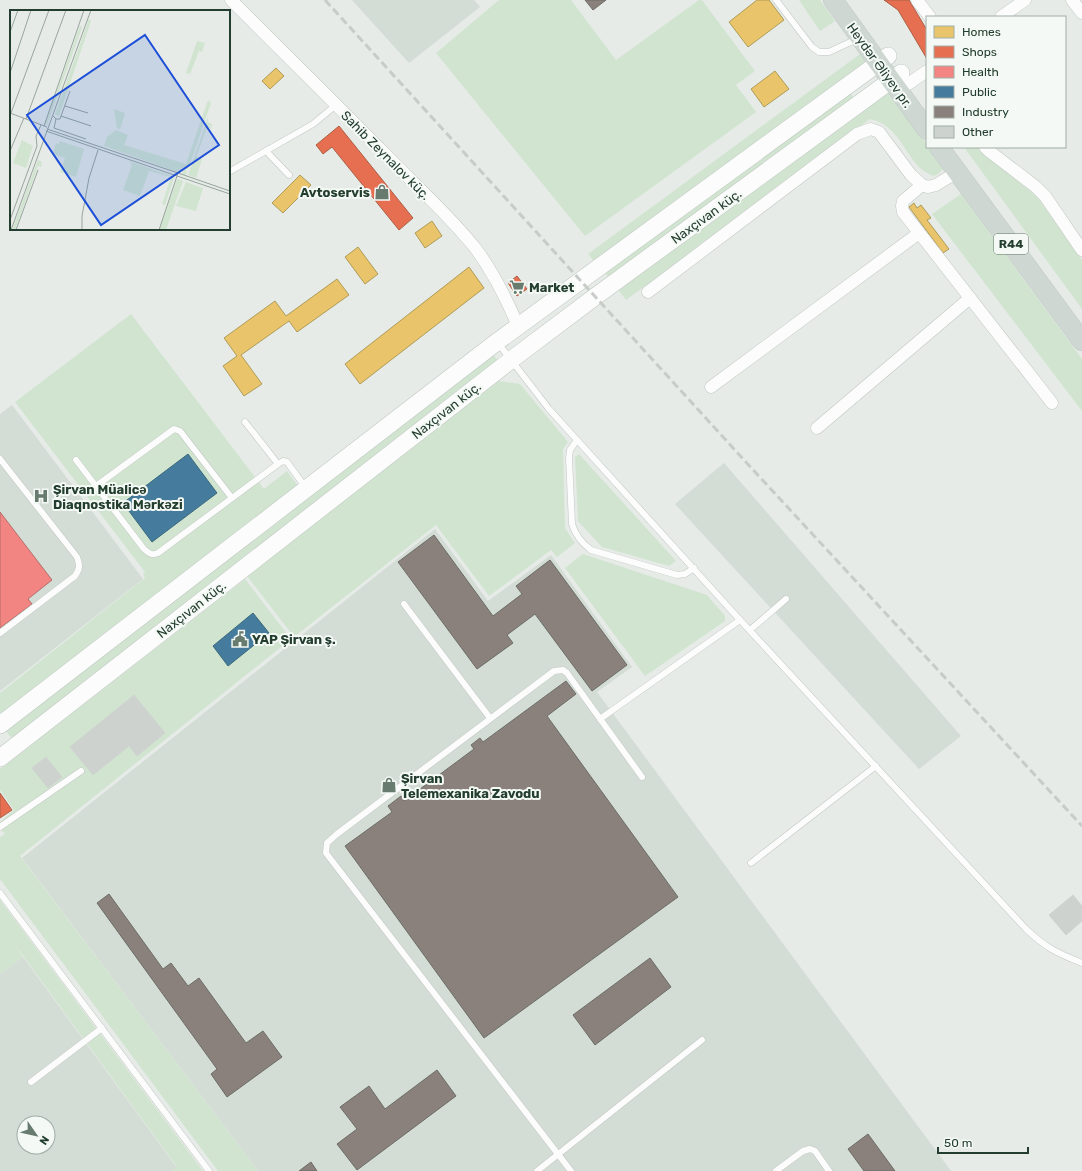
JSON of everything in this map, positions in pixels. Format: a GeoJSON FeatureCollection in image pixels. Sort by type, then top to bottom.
{"type":"FeatureCollection","features":[{"type":"Feature","properties":{"kind":"main road","name":"Heydər Əliyev pr."},"geometry":{"type":"LineString","coordinates":[[833,0],[860,38],[884,60],[926,109]]}},
{"type":"Feature","properties":{"kind":"main road","name":"Heydər Əliyev pr."},"geometry":{"type":"LineString","coordinates":[[848,0],[884,60]]}},
{"type":"Feature","properties":{"kind":"main road","name":"Naxçıvan küç."},"geometry":{"type":"LineString","coordinates":[[0,725],[498,341],[884,60]]}},
{"type":"Feature","properties":{"kind":"main road","name":"Heydər Əliyev pr."},"geometry":{"type":"LineString","coordinates":[[900,79],[926,128]]}},
{"type":"Feature","properties":{"kind":"main road","name":"Naxçıvan küç."},"geometry":{"type":"LineString","coordinates":[[0,758],[511,360],[596,296],[900,79]]}},
{"type":"Feature","properties":{"kind":"main road","name":"R44"},"geometry":{"type":"LineString","coordinates":[[940,148],[1082,341]]}},
{"type":"Feature","properties":{"kind":"main road","name":"R44"},"geometry":{"type":"LineString","coordinates":[[955,148],[1082,322]]}},
{"type":"Feature","properties":{"kind":"street","name":"Sahib Zeynalov küç."},"geometry":{"type":"LineString","coordinates":[[231,0],[462,232],[487,266],[518,326]]}},
{"type":"Feature","properties":{"kind":"street"},"geometry":{"type":"LineString","coordinates":[[917,0],[929,16]]}},
{"type":"Feature","properties":{"kind":"street"},"geometry":{"type":"LineString","coordinates":[[1002,16],[1025,0]]}},
{"type":"Feature","properties":{"kind":"street"},"geometry":{"type":"LineString","coordinates":[[1072,0],[1082,13]]}},
{"type":"Feature","properties":{"kind":"street"},"geometry":{"type":"LineString","coordinates":[[900,79],[926,70]]}},
{"type":"Feature","properties":{"kind":"street"},"geometry":{"type":"LineString","coordinates":[[648,292],[857,134],[870,129],[879,132],[911,175],[922,185],[928,187],[936,185],[957,172]]}},
{"type":"Feature","properties":{"kind":"street"},"geometry":{"type":"LineString","coordinates":[[986,148],[1036,187],[1082,250]]}},
{"type":"Feature","properties":{"kind":"street"},"geometry":{"type":"LineString","coordinates":[[922,185],[903,202],[903,212],[1052,403]]}},
{"type":"Feature","properties":{"kind":"street"},"geometry":{"type":"LineString","coordinates":[[711,387],[920,233]]}},
{"type":"Feature","properties":{"kind":"street"},"geometry":{"type":"LineString","coordinates":[[817,428],[970,298]]}},
{"type":"Feature","properties":{"kind":"lane"},"geometry":{"type":"LineString","coordinates":[[776,0],[812,47],[818,52],[829,52],[860,38]]}},
{"type":"Feature","properties":{"kind":"lane"},"geometry":{"type":"LineString","coordinates":[[230,171],[313,124],[336,105]]}},
{"type":"Feature","properties":{"kind":"lane"},"geometry":{"type":"LineString","coordinates":[[266,151],[289,175]]}},
{"type":"Feature","properties":{"kind":"lane"},"geometry":{"type":"LineString","coordinates":[[498,341],[549,409],[740,620],[1026,929],[1040,943],[1057,953],[1082,963]]}},
{"type":"Feature","properties":{"kind":"lane"},"geometry":{"type":"LineString","coordinates":[[246,422],[278,464]]}},
{"type":"Feature","properties":{"kind":"lane"},"geometry":{"type":"LineString","coordinates":[[96,486],[174,429],[180,431],[232,498]]}},
{"type":"Feature","properties":{"kind":"lane"},"geometry":{"type":"LineString","coordinates":[[577,440],[570,450],[569,458],[572,524],[574,531],[586,546],[591,550],[677,575],[685,574],[694,568]]}},
{"type":"Feature","properties":{"kind":"lane"},"geometry":{"type":"LineString","coordinates":[[0,459],[77,557],[80,564],[79,570],[75,576],[0,633]]}},
{"type":"Feature","properties":{"kind":"lane"},"geometry":{"type":"LineString","coordinates":[[76,460],[144,549],[149,554],[154,555],[283,461],[287,462],[306,488]]}},
{"type":"Feature","properties":{"kind":"lane"},"geometry":{"type":"LineString","coordinates":[[750,630],[786,599]]}},
{"type":"Feature","properties":{"kind":"lane"},"geometry":{"type":"LineString","coordinates":[[404,604],[490,718]]}},
{"type":"Feature","properties":{"kind":"lane"},"geometry":{"type":"LineString","coordinates":[[600,719],[740,620]]}},
{"type":"Feature","properties":{"kind":"lane"},"geometry":{"type":"LineString","coordinates":[[571,1171],[326,853],[327,843],[554,671],[562,670],[567,672],[642,776]]}},
{"type":"Feature","properties":{"kind":"lane"},"geometry":{"type":"LineString","coordinates":[[751,863],[876,766]]}},
{"type":"Feature","properties":{"kind":"lane"},"geometry":{"type":"LineString","coordinates":[[0,827],[80,771]]}},
{"type":"Feature","properties":{"kind":"lane"},"geometry":{"type":"LineString","coordinates":[[0,893],[209,1171]]}},
{"type":"Feature","properties":{"kind":"lane"},"geometry":{"type":"LineString","coordinates":[[31,1082],[102,1028]]}},
{"type":"Feature","properties":{"kind":"lane"},"geometry":{"type":"LineString","coordinates":[[537,1171],[702,1040]]}},
{"type":"Feature","properties":{"kind":"lane"},"geometry":{"type":"LineString","coordinates":[[776,1171],[803,1151],[810,1149],[815,1151],[829,1171]]}},
{"type":"Feature","properties":{"kind":"shaded area"},"geometry":{"type":"Polygon","coordinates":[[[352,0],[474,0],[480,7],[409,63],[352,0]]]}},
{"type":"Feature","properties":{"kind":"shaded area","name":"Şirvan Müalicə Diaqnostika Mərkəzi"},"geometry":{"type":"Polygon","coordinates":[[[12,405],[143,579],[0,691],[0,414],[12,405]]]}},
{"type":"Feature","properties":{"kind":"shaded area"},"geometry":{"type":"Polygon","coordinates":[[[724,463],[961,736],[919,769],[675,504],[724,463]]]}},
{"type":"Feature","properties":{"kind":"shaded area","name":"Şirvan Telemexanika Zavodu"},"geometry":{"type":"Polygon","coordinates":[[[435,529],[488,601],[551,555],[632,667],[597,692],[951,1171],[258,1171],[22,858],[435,529]]]}},
{"type":"Feature","properties":{"kind":"shaded area"},"geometry":{"type":"Polygon","coordinates":[[[23,957],[177,1168],[172,1171],[0,1171],[0,974],[23,957]]]}},
{"type":"Feature","properties":{"kind":"green space"},"geometry":{"type":"Polygon","coordinates":[[[499,0],[571,0],[616,60],[699,0],[702,0],[755,71],[736,85],[756,112],[585,236],[436,53],[499,0]]]}},
{"type":"Feature","properties":{"kind":"green space"},"geometry":{"type":"Polygon","coordinates":[[[799,0],[820,0],[835,21],[820,31],[799,0]]]}},
{"type":"Feature","properties":{"kind":"green space"},"geometry":{"type":"Polygon","coordinates":[[[860,54],[867,62],[596,263],[588,254],[860,54]]]}},
{"type":"Feature","properties":{"kind":"green space"},"geometry":{"type":"Polygon","coordinates":[[[849,91],[855,100],[610,279],[603,270],[849,91]]]}},
{"type":"Feature","properties":{"kind":"green space"},"geometry":{"type":"Polygon","coordinates":[[[886,91],[926,143],[926,148],[930,148],[945,167],[938,174],[933,176],[924,171],[913,160],[898,138],[887,126],[870,119],[626,300],[617,288],[886,91]]]}},
{"type":"Feature","properties":{"kind":"green space"},"geometry":{"type":"Polygon","coordinates":[[[965,148],[980,148],[1038,198],[1082,260],[1082,309],[965,148]]]}},
{"type":"Feature","properties":{"kind":"green space"},"geometry":{"type":"Polygon","coordinates":[[[961,194],[1082,359],[1082,411],[932,214],[961,194]]]}},
{"type":"Feature","properties":{"kind":"green space"},"geometry":{"type":"Polygon","coordinates":[[[131,314],[264,489],[287,471],[298,486],[4,712],[0,713],[0,693],[145,578],[143,574],[145,572],[15,402],[131,314]]]}},
{"type":"Feature","properties":{"kind":"green space"},"geometry":{"type":"Polygon","coordinates":[[[492,353],[498,361],[13,740],[5,730],[492,353]]]}},
{"type":"Feature","properties":{"kind":"green space"},"geometry":{"type":"Polygon","coordinates":[[[499,381],[520,384],[568,442],[563,449],[565,528],[575,543],[557,557],[551,550],[489,596],[436,525],[294,637],[247,576],[499,381]]]}},
{"type":"Feature","properties":{"kind":"green space"},"geometry":{"type":"Polygon","coordinates":[[[579,454],[676,561],[669,566],[602,547],[578,521],[575,457],[579,454]]]}},
{"type":"Feature","properties":{"kind":"green space"},"geometry":{"type":"Polygon","coordinates":[[[583,554],[707,595],[725,616],[725,621],[645,676],[565,568],[583,554]]]}},
{"type":"Feature","properties":{"kind":"green space"},"geometry":{"type":"Polygon","coordinates":[[[245,579],[291,639],[20,856],[258,1171],[218,1171],[0,879],[0,837],[5,834],[0,828],[0,822],[14,810],[0,790],[0,769],[245,579]]]}},
{"type":"Feature","properties":{"kind":"green space"},"geometry":{"type":"Polygon","coordinates":[[[0,900],[203,1171],[172,1171],[177,1167],[13,942],[23,957],[0,974],[0,900]]]}},
{"type":"Feature","properties":{"kind":"building: Homes"},"geometry":{"type":"Polygon","coordinates":[[[757,0],[769,0],[784,20],[748,47],[729,22],[757,0]]]}},
{"type":"Feature","properties":{"kind":"building: Homes"},"geometry":{"type":"Polygon","coordinates":[[[276,68],[284,76],[270,89],[262,81],[276,68]]]}},
{"type":"Feature","properties":{"kind":"building: Homes"},"geometry":{"type":"Polygon","coordinates":[[[775,71],[789,89],[764,107],[751,89],[775,71]]]}},
{"type":"Feature","properties":{"kind":"building: Homes"},"geometry":{"type":"Polygon","coordinates":[[[300,175],[311,185],[283,213],[272,203],[300,175]]]}},
{"type":"Feature","properties":{"kind":"building: Homes"},"geometry":{"type":"Polygon","coordinates":[[[914,203],[917,208],[921,205],[931,218],[927,220],[949,249],[943,253],[909,207],[914,203]]]}},
{"type":"Feature","properties":{"kind":"building: Homes"},"geometry":{"type":"Polygon","coordinates":[[[432,221],[442,236],[425,248],[415,233],[432,221]]]}},
{"type":"Feature","properties":{"kind":"building: Homes"},"geometry":{"type":"Polygon","coordinates":[[[358,247],[378,274],[365,284],[345,257],[358,247]]]}},
{"type":"Feature","properties":{"kind":"building: Homes"},"geometry":{"type":"Polygon","coordinates":[[[469,267],[484,288],[360,384],[345,364],[469,267]]]}},
{"type":"Feature","properties":{"kind":"building: Homes"},"geometry":{"type":"Polygon","coordinates":[[[337,279],[349,295],[297,332],[289,321],[241,355],[262,384],[244,396],[223,366],[237,356],[224,338],[275,301],[286,316],[337,279]]]}},
{"type":"Feature","properties":{"kind":"building: Shops"},"geometry":{"type":"Polygon","coordinates":[[[884,0],[909,0],[926,28],[926,57],[898,10],[884,0]]]}},
{"type":"Feature","properties":{"kind":"building: Shops"},"geometry":{"type":"Polygon","coordinates":[[[339,126],[413,218],[399,230],[332,147],[323,154],[316,145],[339,126]]]}},
{"type":"Feature","properties":{"kind":"building: Shops"},"geometry":{"type":"Polygon","coordinates":[[[517,276],[527,289],[517,296],[508,283],[517,276]]]}},
{"type":"Feature","properties":{"kind":"building: Shops"},"geometry":{"type":"Polygon","coordinates":[[[0,793],[12,810],[0,818],[0,793]]]}},
{"type":"Feature","properties":{"kind":"building: Health"},"geometry":{"type":"Polygon","coordinates":[[[0,512],[52,580],[28,599],[32,604],[0,628],[0,512]]]}},
{"type":"Feature","properties":{"kind":"building: Public"},"geometry":{"type":"Polygon","coordinates":[[[188,454],[217,493],[152,542],[123,503],[188,454]]]}},
{"type":"Feature","properties":{"kind":"building: Public"},"geometry":{"type":"Polygon","coordinates":[[[253,613],[269,633],[228,666],[213,646],[253,613]]]}},
{"type":"Feature","properties":{"kind":"building: Industry"},"geometry":{"type":"Polygon","coordinates":[[[585,0],[606,0],[593,10],[585,0]]]}},
{"type":"Feature","properties":{"kind":"building: Industry"},"geometry":{"type":"Polygon","coordinates":[[[434,535],[493,616],[522,594],[516,586],[550,560],[627,665],[592,691],[535,614],[507,635],[513,643],[477,669],[398,562],[434,535]]]}},
{"type":"Feature","properties":{"kind":"building: Industry"},"geometry":{"type":"Polygon","coordinates":[[[566,681],[576,694],[547,716],[678,897],[484,1038],[345,846],[392,812],[388,806],[401,796],[404,801],[474,749],[471,745],[480,738],[483,742],[566,681]]]}},
{"type":"Feature","properties":{"kind":"building: Industry"},"geometry":{"type":"Polygon","coordinates":[[[109,894],[163,969],[171,963],[188,986],[199,978],[246,1043],[263,1031],[282,1057],[227,1097],[211,1074],[217,1069],[97,903],[109,894]]]}},
{"type":"Feature","properties":{"kind":"building: Industry"},"geometry":{"type":"Polygon","coordinates":[[[650,958],[671,987],[595,1045],[573,1015],[650,958]]]}},
{"type":"Feature","properties":{"kind":"building: Industry"},"geometry":{"type":"Polygon","coordinates":[[[437,1070],[456,1096],[357,1170],[337,1144],[357,1129],[340,1107],[369,1086],[385,1109],[437,1070]]]}},
{"type":"Feature","properties":{"kind":"building: Industry"},"geometry":{"type":"Polygon","coordinates":[[[868,1134],[895,1171],[864,1171],[848,1149],[868,1134]]]}},
{"type":"Feature","properties":{"kind":"building: Industry"},"geometry":{"type":"Polygon","coordinates":[[[311,1162],[317,1171],[299,1171],[311,1162]]]}},
{"type":"Feature","properties":{"kind":"building: Other"},"geometry":{"type":"Polygon","coordinates":[[[134,695],[165,733],[137,756],[129,746],[93,775],[70,747],[134,695]]]}},
{"type":"Feature","properties":{"kind":"building: Other"},"geometry":{"type":"Polygon","coordinates":[[[46,757],[62,777],[48,788],[32,768],[46,757]]]}},
{"type":"Feature","properties":{"kind":"building: Other"},"geometry":{"type":"Polygon","coordinates":[[[1073,895],[1082,906],[1082,921],[1066,935],[1049,915],[1073,895]]]}},
{"type":"Feature","properties":{"kind":"railway"},"geometry":{"type":"LineString","coordinates":[[325,0],[744,460],[1082,826]]}},
{"type":"Feature","properties":{"kind":"place","name":"Avtoservis"},"geometry":{"type":"Point","coordinates":[382,192]}},
{"type":"Feature","properties":{"kind":"place","name":"Market"},"geometry":{"type":"Point","coordinates":[517,287]}},
{"type":"Feature","properties":{"kind":"place","name":"Şirvan Müalicə Diaqnostika Mərkəzi"},"geometry":{"type":"Point","coordinates":[41,496]}},
{"type":"Feature","properties":{"kind":"place","name":"YAP Şirvan ş."},"geometry":{"type":"Point","coordinates":[240,639]}},
{"type":"Feature","properties":{"kind":"place","name":"Şirvan Telemexanika Zavodu"},"geometry":{"type":"Point","coordinates":[389,785]}}]}
